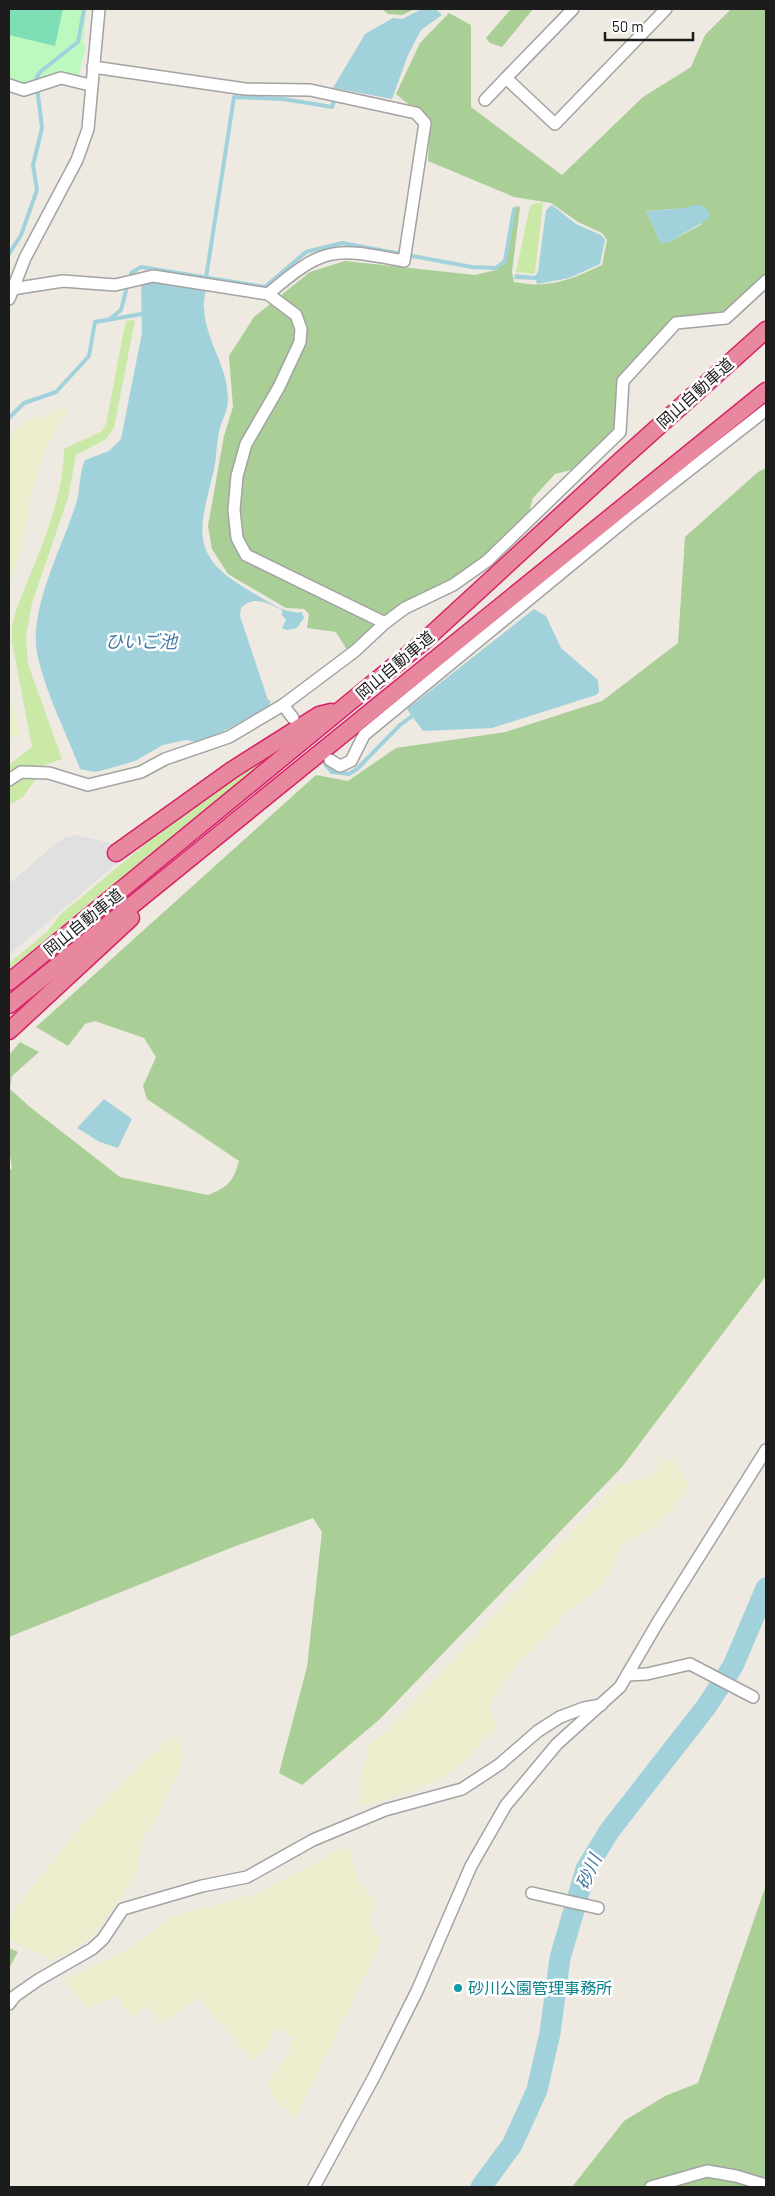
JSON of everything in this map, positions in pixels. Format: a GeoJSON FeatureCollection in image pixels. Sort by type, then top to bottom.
{"type":"FeatureCollection","features":[{"type":"Feature","properties":{"kind":"highway","name":"岡山自動車道"},"geometry":{"type":"LineString","coordinates":[[9,982],[422,643],[766,330]]}},
{"type":"Feature","properties":{"kind":"highway","name":"岡山自動車道"},"geometry":{"type":"LineString","coordinates":[[9,1005],[766,391]]}},
{"type":"Feature","properties":{"kind":"highway"},"geometry":{"type":"LineString","coordinates":[[116,854],[232,770],[319,715],[342,710]]}},
{"type":"Feature","properties":{"kind":"highway"},"geometry":{"type":"LineString","coordinates":[[9,1031],[239,818]]}},
{"type":"Feature","properties":{"kind":"street"},"geometry":{"type":"LineString","coordinates":[[10,294],[25,258],[77,160],[88,129],[90,85],[99,9]]}},
{"type":"Feature","properties":{"kind":"street"},"geometry":{"type":"LineString","coordinates":[[485,100],[573,9]]}},
{"type":"Feature","properties":{"kind":"street"},"geometry":{"type":"LineString","coordinates":[[506,78],[556,124],[666,9]]}},
{"type":"Feature","properties":{"kind":"street"},"geometry":{"type":"LineString","coordinates":[[93,67],[245,89],[310,90],[416,112],[425,123],[404,261],[350,251],[325,255],[304,264],[268,294]]}},
{"type":"Feature","properties":{"kind":"street"},"geometry":{"type":"LineString","coordinates":[[9,85],[24,90],[61,78],[90,85]]}},
{"type":"Feature","properties":{"kind":"street"},"geometry":{"type":"LineString","coordinates":[[10,294],[63,281],[115,285],[153,276],[268,294],[296,315],[301,329],[300,342],[288,370],[246,444],[236,476],[234,510],[237,538],[246,555],[385,622]]}},
{"type":"Feature","properties":{"kind":"street"},"geometry":{"type":"LineString","coordinates":[[9,780],[20,772],[49,773],[88,785],[141,772],[164,759],[229,737],[284,704],[355,651],[385,622],[405,608],[453,585],[487,561],[620,432],[622,381],[676,323],[726,318],[766,281]]}},
{"type":"Feature","properties":{"kind":"street"},"geometry":{"type":"LineString","coordinates":[[330,760],[340,766],[351,761],[364,735],[628,518],[766,410]]}},
{"type":"Feature","properties":{"kind":"street"},"geometry":{"type":"LineString","coordinates":[[284,704],[293,718]]}},
{"type":"Feature","properties":{"kind":"street"},"geometry":{"type":"LineString","coordinates":[[314,2187],[375,2075],[417,1991],[471,1866],[506,1805],[557,1744],[620,1687],[658,1622],[766,1450]]}},
{"type":"Feature","properties":{"kind":"street"},"geometry":{"type":"LineString","coordinates":[[627,1675],[647,1674],[690,1664],[753,1697]]}},
{"type":"Feature","properties":{"kind":"street"},"geometry":{"type":"LineString","coordinates":[[9,2004],[15,1996],[38,1980],[92,1949],[103,1939],[123,1909],[202,1886],[247,1877],[313,1840],[385,1810],[462,1789],[500,1764],[538,1731],[560,1717],[584,1708],[601,1705]]}},
{"type":"Feature","properties":{"kind":"street"},"geometry":{"type":"LineString","coordinates":[[532,1893],[598,1908]]}},
{"type":"Feature","properties":{"kind":"street"},"geometry":{"type":"LineString","coordinates":[[651,2187],[707,2171],[736,2176],[766,2185]]}},
{"type":"Feature","properties":{"kind":"green space"},"geometry":{"type":"Polygon","coordinates":[[[9,9],[87,9],[83,44],[86,47],[78,78],[31,85],[9,81],[9,9]]]}},
{"type":"Feature","properties":{"kind":"green space"},"geometry":{"type":"Polygon","coordinates":[[[9,9],[63,9],[55,46],[9,35],[9,9]]]}},
{"type":"Feature","properties":{"kind":"green space"},"geometry":{"type":"Polygon","coordinates":[[[382,9],[415,9],[402,15],[388,14],[382,9]]]}},
{"type":"Feature","properties":{"kind":"green space"},"geometry":{"type":"Polygon","coordinates":[[[511,9],[533,9],[502,47],[490,43],[486,38],[511,9]]]}},
{"type":"Feature","properties":{"kind":"green space"},"geometry":{"type":"Polygon","coordinates":[[[731,9],[766,9],[766,274],[723,313],[672,319],[618,379],[615,430],[571,470],[555,474],[533,498],[528,515],[485,558],[444,585],[389,612],[347,650],[336,632],[307,628],[309,614],[304,609],[286,608],[228,574],[212,549],[208,526],[224,436],[233,407],[229,356],[254,317],[310,272],[345,261],[475,275],[496,270],[506,262],[516,206],[520,207],[512,272],[514,282],[549,284],[569,279],[602,265],[607,240],[602,233],[578,222],[551,203],[514,197],[428,161],[430,122],[396,94],[420,43],[449,13],[471,25],[471,107],[562,175],[643,97],[691,67],[705,35],[731,9]],[[685,208],[646,211],[661,244],[671,241],[702,224],[685,208]]]}},
{"type":"Feature","properties":{"kind":"green space"},"geometry":{"type":"Polygon","coordinates":[[[536,203],[543,203],[535,272],[534,274],[516,272],[530,206],[536,203]]]}},
{"type":"Feature","properties":{"kind":"green space"},"geometry":{"type":"Polygon","coordinates":[[[135,320],[114,428],[106,439],[76,455],[68,498],[32,603],[26,637],[28,664],[62,759],[9,777],[9,765],[32,747],[12,642],[12,625],[16,610],[54,511],[59,491],[64,449],[102,431],[106,424],[124,329],[127,321],[135,320]]]}},
{"type":"Feature","properties":{"kind":"green space"},"geometry":{"type":"Polygon","coordinates":[[[70,406],[45,449],[30,499],[22,550],[9,585],[9,437],[28,420],[70,406]]]}},
{"type":"Feature","properties":{"kind":"green space"},"geometry":{"type":"Polygon","coordinates":[[[766,468],[766,1276],[622,1467],[380,1719],[302,1785],[279,1773],[307,1667],[322,1532],[313,1518],[233,1547],[9,1637],[9,1171],[12,1168],[9,1149],[9,1055],[20,1042],[39,1052],[12,1076],[10,1089],[30,1107],[120,1177],[208,1195],[229,1183],[239,1161],[147,1099],[143,1086],[156,1057],[144,1038],[95,1021],[85,1024],[68,1046],[36,1027],[316,775],[348,781],[396,748],[506,732],[602,701],[678,643],[685,537],[758,472],[766,468]]]}},
{"type":"Feature","properties":{"kind":"green space"},"geometry":{"type":"Polygon","coordinates":[[[9,701],[21,733],[9,740],[9,701]]]}},
{"type":"Feature","properties":{"kind":"green space"},"geometry":{"type":"Polygon","coordinates":[[[281,749],[9,969],[9,963],[47,932],[60,915],[155,836],[234,776],[281,749]]]}},
{"type":"Feature","properties":{"kind":"green space"},"geometry":{"type":"Polygon","coordinates":[[[38,776],[23,797],[9,805],[9,783],[19,778],[38,776]]]}},
{"type":"Feature","properties":{"kind":"green space"},"geometry":{"type":"Polygon","coordinates":[[[660,1456],[665,1462],[673,1460],[690,1487],[666,1516],[651,1528],[620,1546],[612,1570],[600,1586],[568,1611],[514,1669],[492,1698],[490,1705],[496,1727],[471,1754],[444,1778],[395,1797],[360,1806],[359,1786],[367,1755],[366,1746],[384,1734],[615,1485],[648,1478],[658,1467],[660,1456]]]}},
{"type":"Feature","properties":{"kind":"green space"},"geometry":{"type":"Polygon","coordinates":[[[172,1737],[177,1739],[181,1746],[183,1758],[159,1814],[145,1834],[138,1856],[139,1869],[117,1904],[88,1941],[52,1960],[9,1940],[9,1924],[17,1906],[82,1825],[151,1755],[172,1737]]]}},
{"type":"Feature","properties":{"kind":"green space"},"geometry":{"type":"Polygon","coordinates":[[[349,1845],[358,1882],[376,1902],[369,1923],[381,1943],[295,2119],[275,2099],[267,2083],[289,2054],[294,2036],[276,2028],[268,2047],[252,2060],[199,1997],[161,2023],[146,2005],[132,2019],[116,1995],[89,2009],[63,1979],[126,1951],[172,1917],[258,1893],[349,1845]]]}},
{"type":"Feature","properties":{"kind":"green space"},"geometry":{"type":"Polygon","coordinates":[[[766,1885],[766,2187],[572,2187],[624,2121],[665,2096],[698,2083],[766,1885]]]}},
{"type":"Feature","properties":{"kind":"green space"},"geometry":{"type":"Polygon","coordinates":[[[9,1948],[18,1952],[9,1968],[9,1948]]]}},
{"type":"Feature","properties":{"kind":"shaded area"},"geometry":{"type":"Polygon","coordinates":[[[77,835],[134,849],[9,955],[9,884],[54,845],[66,837],[77,835]]]}},
{"type":"Feature","properties":{"kind":"water"},"geometry":{"type":"Polygon","coordinates":[[[422,9],[436,9],[442,15],[421,30],[408,55],[392,99],[333,88],[365,34],[393,18],[402,19],[422,9]]]}},
{"type":"Feature","properties":{"kind":"water"},"geometry":{"type":"Polygon","coordinates":[[[697,204],[705,207],[710,213],[708,219],[671,241],[661,244],[646,211],[685,208],[697,204]]]}},
{"type":"Feature","properties":{"kind":"water"},"geometry":{"type":"Polygon","coordinates":[[[552,205],[576,224],[601,235],[605,240],[600,264],[569,278],[537,284],[536,280],[514,279],[515,274],[535,276],[538,272],[546,210],[552,205]]]}},
{"type":"Feature","properties":{"kind":"water","name":"ひいご池"},"geometry":{"type":"Polygon","coordinates":[[[150,280],[206,289],[204,303],[205,320],[227,387],[227,407],[219,433],[215,465],[202,525],[203,540],[207,553],[216,566],[230,578],[275,606],[289,611],[302,612],[304,618],[297,628],[287,630],[282,628],[286,620],[282,615],[282,610],[256,601],[246,604],[241,608],[240,616],[268,700],[271,701],[268,707],[211,738],[198,742],[186,740],[163,745],[135,761],[94,772],[80,769],[52,700],[38,658],[36,640],[37,621],[47,581],[77,502],[85,460],[109,451],[121,439],[142,333],[141,281],[150,280]]]}},
{"type":"Feature","properties":{"kind":"water"},"geometry":{"type":"Polygon","coordinates":[[[534,609],[546,616],[561,648],[598,680],[599,692],[596,695],[492,728],[423,731],[407,709],[534,609]]]}},
{"type":"Feature","properties":{"kind":"water"},"geometry":{"type":"Polygon","coordinates":[[[104,1099],[132,1119],[118,1148],[100,1142],[77,1128],[104,1099]]]}},
{"type":"Feature","properties":{"kind":"waterway"},"geometry":{"type":"LineString","coordinates":[[9,254],[21,235],[37,190],[33,165],[42,128],[36,79],[40,72],[78,42],[84,9]]}},
{"type":"Feature","properties":{"kind":"waterway"},"geometry":{"type":"LineString","coordinates":[[206,278],[234,97],[283,99],[332,107],[335,98]]}},
{"type":"Feature","properties":{"kind":"waterway"},"geometry":{"type":"LineString","coordinates":[[131,273],[141,267],[265,287],[306,252],[342,243],[472,267],[496,268],[505,261],[514,209]]}},
{"type":"Feature","properties":{"kind":"waterway"},"geometry":{"type":"LineString","coordinates":[[111,318],[121,310],[126,291]]}},
{"type":"Feature","properties":{"kind":"waterway"},"geometry":{"type":"LineString","coordinates":[[9,418],[24,403],[56,392],[89,356],[95,322],[148,313]]}},
{"type":"Feature","properties":{"kind":"waterway"},"geometry":{"type":"LineString","coordinates":[[325,764],[332,772],[349,774],[357,769],[400,725],[415,714]]}},
{"type":"Feature","properties":{"kind":"waterway","name":"砂川"},"geometry":{"type":"LineString","coordinates":[[481,2187],[512,2145],[537,2090],[550,2033],[560,1958],[586,1869],[610,1830],[706,1707],[733,1666],[766,1588]]}},
{"type":"Feature","properties":{"kind":"place","name":"砂川公園管理事務所"},"geometry":{"type":"Point","coordinates":[458,1988]}}]}
